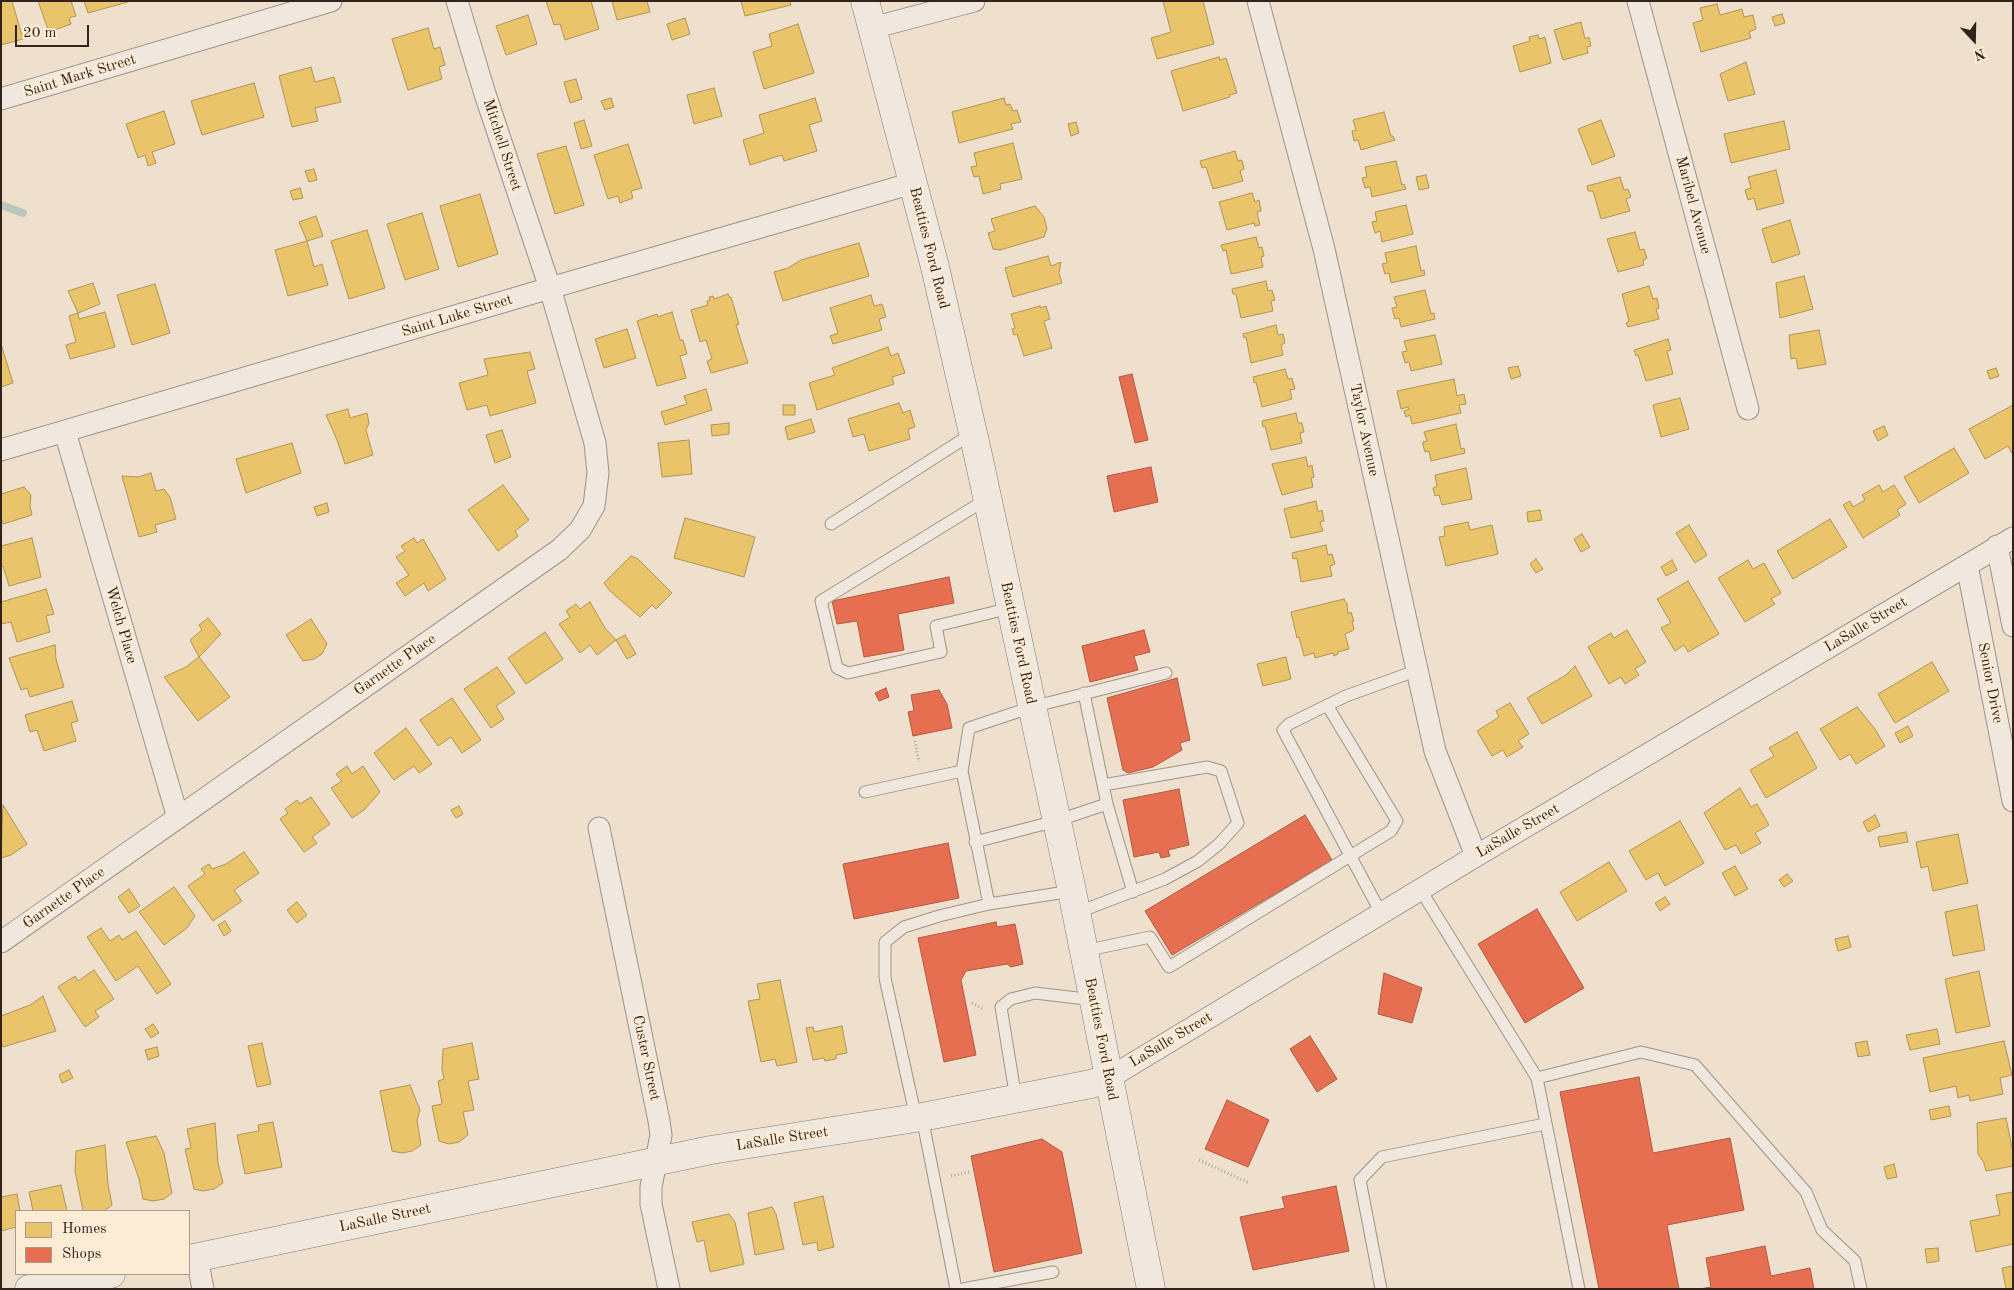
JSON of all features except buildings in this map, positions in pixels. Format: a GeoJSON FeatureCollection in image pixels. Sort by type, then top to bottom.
{"type":"FeatureCollection","features":[{"type":"Feature","properties":{"kind":"main road","name":"Beatties Ford Road"},"geometry":{"type":"LineString","coordinates":[[865,1],[935,267],[988,499],[1074,902],[1151,1289]]}},
{"type":"Feature","properties":{"kind":"main road","name":"LaSalle Street"},"geometry":{"type":"LineString","coordinates":[[193,1258],[712,1150],[919,1117],[1091,1084],[1109,1078]]}},
{"type":"Feature","properties":{"kind":"main road"},"geometry":{"type":"LineString","coordinates":[[29,1289],[106,1275]]}},
{"type":"Feature","properties":{"kind":"street","name":"Saint Mark Street"},"geometry":{"type":"LineString","coordinates":[[1,99],[331,1]]}},
{"type":"Feature","properties":{"kind":"street","name":"Mitchell Street"},"geometry":{"type":"LineString","coordinates":[[457,1],[485,94],[550,288]]}},
{"type":"Feature","properties":{"kind":"street"},"geometry":{"type":"LineString","coordinates":[[872,28],[974,1]]}},
{"type":"Feature","properties":{"kind":"street","name":"Taylor Avenue"},"geometry":{"type":"LineString","coordinates":[[1258,1],[1324,249],[1436,751],[1476,856]]}},
{"type":"Feature","properties":{"kind":"street","name":"Maribel Avenue"},"geometry":{"type":"LineString","coordinates":[[1638,1],[1748,408]]}},
{"type":"Feature","properties":{"kind":"street","name":"Saint Luke Street"},"geometry":{"type":"LineString","coordinates":[[1,450],[913,183]]}},
{"type":"Feature","properties":{"kind":"street","name":"Garnette Place"},"geometry":{"type":"LineString","coordinates":[[1,942],[545,560],[580,530],[594,506],[597,489],[598,473],[595,443],[550,288]]}},
{"type":"Feature","properties":{"kind":"street","name":"Welch Place"},"geometry":{"type":"LineString","coordinates":[[65,432],[178,818]]}},
{"type":"Feature","properties":{"kind":"street"},"geometry":{"type":"LineString","coordinates":[[2005,542],[2013,626]]}},
{"type":"Feature","properties":{"kind":"street","name":"LaSalle Street"},"geometry":{"type":"LineString","coordinates":[[1109,1078],[1420,889],[2005,542]]}},
{"type":"Feature","properties":{"kind":"street","name":"Senior Drive"},"geometry":{"type":"LineString","coordinates":[[1967,565],[2013,801]]}},
{"type":"Feature","properties":{"kind":"street","name":"Custer Street"},"geometry":{"type":"LineString","coordinates":[[599,828],[659,1120],[661,1135],[651,1187],[651,1204],[669,1289]]}},
{"type":"Feature","properties":{"kind":"street"},"geometry":{"type":"LineString","coordinates":[[193,1258],[203,1289]]}},
{"type":"Feature","properties":{"kind":"lane"},"geometry":{"type":"LineString","coordinates":[[831,524],[973,433]]}},
{"type":"Feature","properties":{"kind":"lane"},"geometry":{"type":"LineString","coordinates":[[988,499],[821,601],[837,668],[848,672],[941,652],[936,626],[1011,608]]}},
{"type":"Feature","properties":{"kind":"lane"},"geometry":{"type":"LineString","coordinates":[[1381,913],[1283,730],[1289,724],[1346,696],[1418,670]]}},
{"type":"Feature","properties":{"kind":"lane"},"geometry":{"type":"LineString","coordinates":[[989,904],[962,771],[969,728],[1032,707],[1166,673]]}},
{"type":"Feature","properties":{"kind":"lane"},"geometry":{"type":"LineString","coordinates":[[1084,694],[1107,804],[1132,892]]}},
{"type":"Feature","properties":{"kind":"lane"},"geometry":{"type":"LineString","coordinates":[[1084,951],[1150,937],[1169,967],[1391,831],[1397,821],[1327,705]]}},
{"type":"Feature","properties":{"kind":"lane"},"geometry":{"type":"LineString","coordinates":[[956,1289],[919,1117],[885,978],[885,942],[904,926],[989,904],[1074,902],[1132,892],[1164,880],[1198,860],[1220,844],[1238,823],[1221,772],[1207,767],[1103,785]]}},
{"type":"Feature","properties":{"kind":"lane"},"geometry":{"type":"LineString","coordinates":[[865,792],[962,771]]}},
{"type":"Feature","properties":{"kind":"lane"},"geometry":{"type":"LineString","coordinates":[[975,842],[1056,821],[1107,804]]}},
{"type":"Feature","properties":{"kind":"lane"},"geometry":{"type":"LineString","coordinates":[[1420,889],[1537,1078],[1579,1289]]}},
{"type":"Feature","properties":{"kind":"lane"},"geometry":{"type":"LineString","coordinates":[[1016,1099],[1001,1007],[1011,999],[1035,993],[1094,1000]]}},
{"type":"Feature","properties":{"kind":"lane"},"geometry":{"type":"LineString","coordinates":[[1537,1078],[1642,1052],[1695,1064],[1806,1192],[1822,1230],[1855,1262],[1861,1289]]}},
{"type":"Feature","properties":{"kind":"lane"},"geometry":{"type":"LineString","coordinates":[[1381,1289],[1360,1180],[1382,1157],[1545,1124]]}},
{"type":"Feature","properties":{"kind":"lane"},"geometry":{"type":"LineString","coordinates":[[963,1289],[1052,1272]]}},
{"type":"Feature","properties":{"kind":"path"},"geometry":{"type":"LineString","coordinates":[[1199,1160],[1249,1183]]}},
{"type":"Feature","properties":{"kind":"waterway"},"geometry":{"type":"LineString","coordinates":[[1,205],[23,213]]}}]}
